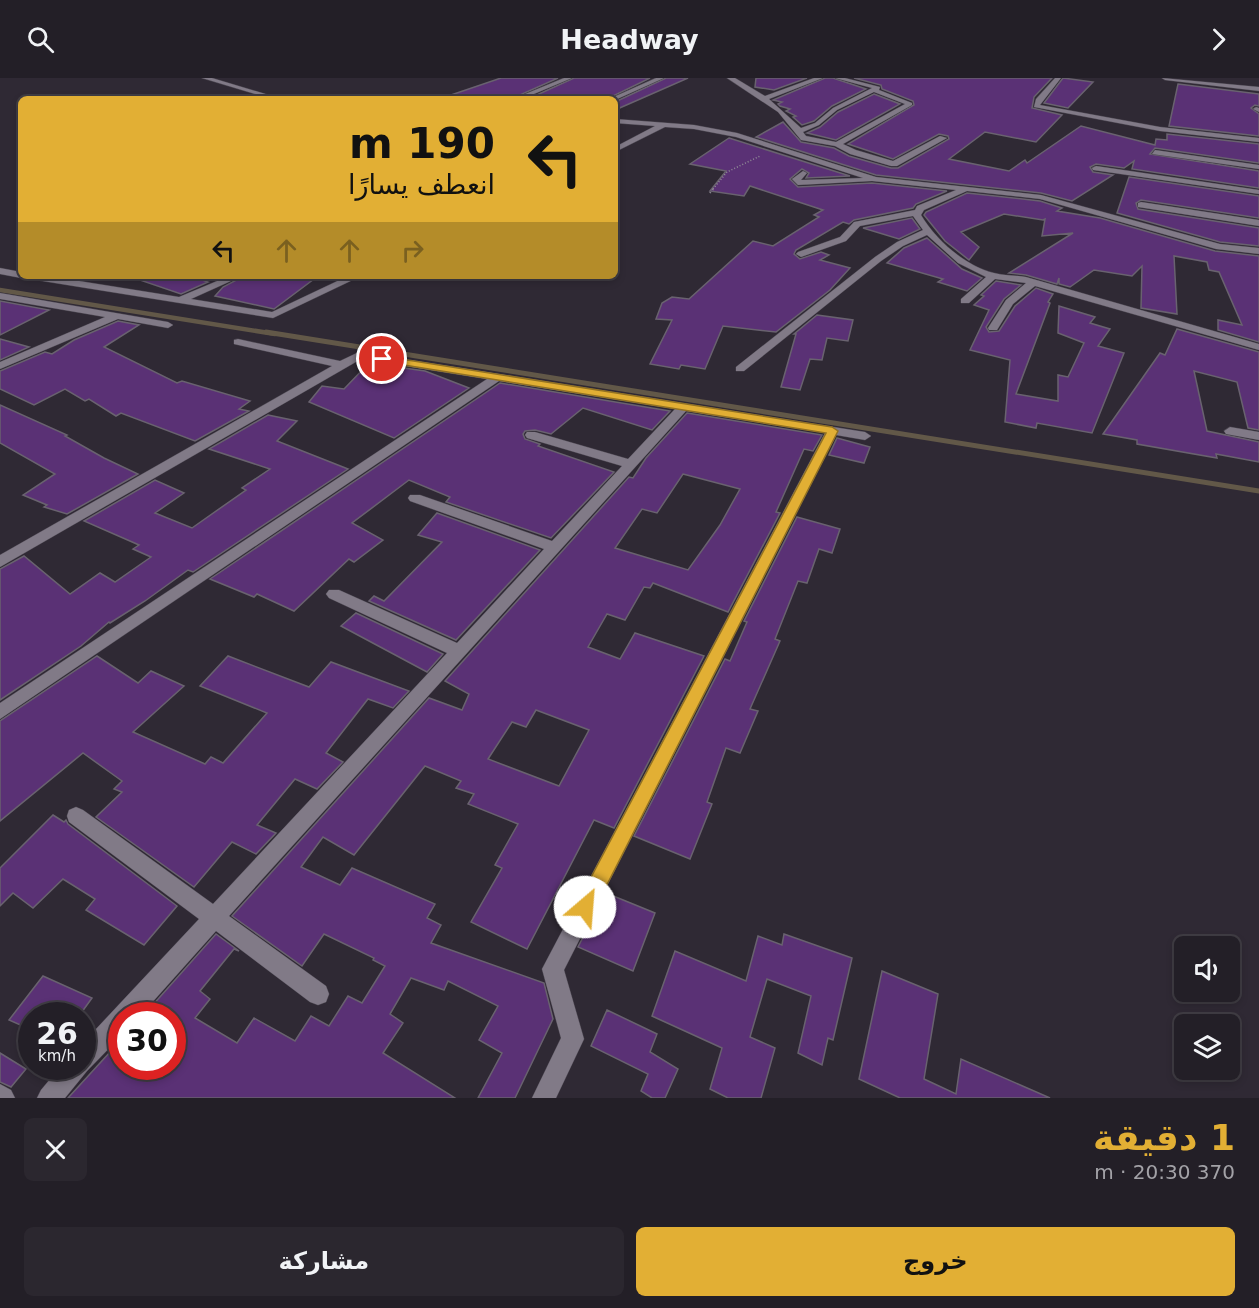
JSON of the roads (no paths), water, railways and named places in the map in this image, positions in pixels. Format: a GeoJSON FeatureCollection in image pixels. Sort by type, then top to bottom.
{"type":"FeatureCollection","features":[{"type":"Feature","properties":{"kind":"street"},"geometry":{"type":"LineString","coordinates":[[205,78],[268,96]]}},
{"type":"Feature","properties":{"kind":"street"},"geometry":{"type":"LineString","coordinates":[[524,96],[569,78]]}},
{"type":"Feature","properties":{"kind":"street"},"geometry":{"type":"LineString","coordinates":[[618,96],[661,78]]}},
{"type":"Feature","properties":{"kind":"street"},"geometry":{"type":"LineString","coordinates":[[730,78],[765,98],[799,131],[804,138],[804,148],[795,155]]}},
{"type":"Feature","properties":{"kind":"street"},"geometry":{"type":"LineString","coordinates":[[765,98],[820,78]]}},
{"type":"Feature","properties":{"kind":"street"},"geometry":{"type":"LineString","coordinates":[[799,131],[817,124],[835,109],[878,88],[838,78]]}},
{"type":"Feature","properties":{"kind":"street"},"geometry":{"type":"LineString","coordinates":[[1058,78],[1038,100],[1036,106],[1160,129],[1259,140]]}},
{"type":"Feature","properties":{"kind":"street"},"geometry":{"type":"LineString","coordinates":[[1165,78],[1259,89]]}},
{"type":"Feature","properties":{"kind":"street"},"geometry":{"type":"LineString","coordinates":[[837,144],[910,104],[874,90]]}},
{"type":"Feature","properties":{"kind":"street"},"geometry":{"type":"LineString","coordinates":[[618,121],[694,127],[736,135],[875,178],[946,183],[963,190],[1041,197],[1219,247],[1259,251]]}},
{"type":"Feature","properties":{"kind":"street"},"geometry":{"type":"LineString","coordinates":[[618,149],[664,125]]}},
{"type":"Feature","properties":{"kind":"street"},"geometry":{"type":"LineString","coordinates":[[804,138],[837,144],[853,152],[894,164],[902,162],[943,138]]}},
{"type":"Feature","properties":{"kind":"street"},"geometry":{"type":"LineString","coordinates":[[618,139],[636,140]]}},
{"type":"Feature","properties":{"kind":"street"},"geometry":{"type":"LineString","coordinates":[[1155,152],[1171,167],[1259,192]]}},
{"type":"Feature","properties":{"kind":"street"},"geometry":{"type":"LineString","coordinates":[[1096,168],[1259,167]]}},
{"type":"Feature","properties":{"kind":"street"},"geometry":{"type":"LineString","coordinates":[[803,172],[796,179],[798,183],[860,181],[875,178]]}},
{"type":"Feature","properties":{"kind":"street"},"geometry":{"type":"LineString","coordinates":[[801,254],[843,239],[857,225],[918,212],[926,204],[963,190]]}},
{"type":"Feature","properties":{"kind":"street"},"geometry":{"type":"LineString","coordinates":[[1141,205],[1259,223]]}},
{"type":"Feature","properties":{"kind":"street"},"geometry":{"type":"LineString","coordinates":[[918,212],[916,215],[927,232],[952,254],[993,276],[1023,279],[1259,347]]}},
{"type":"Feature","properties":{"kind":"street"},"geometry":{"type":"LineString","coordinates":[[740,369],[878,259],[900,244],[927,232]]}},
{"type":"Feature","properties":{"kind":"street"},"geometry":{"type":"LineString","coordinates":[[0,271],[18,274]]}},
{"type":"Feature","properties":{"kind":"street"},"geometry":{"type":"LineString","coordinates":[[965,301],[993,276]]}},
{"type":"Feature","properties":{"kind":"street"},"geometry":{"type":"LineString","coordinates":[[49,279],[273,315],[350,279]]}},
{"type":"Feature","properties":{"kind":"street"},"geometry":{"type":"LineString","coordinates":[[86,285],[101,279]]}},
{"type":"Feature","properties":{"kind":"street"},"geometry":{"type":"LineString","coordinates":[[180,300],[230,279]]}},
{"type":"Feature","properties":{"kind":"street"},"geometry":{"type":"LineString","coordinates":[[993,328],[998,318],[1026,286],[1033,283]]}},
{"type":"Feature","properties":{"kind":"street"},"geometry":{"type":"LineString","coordinates":[[0,296],[168,325]]}},
{"type":"Feature","properties":{"kind":"street"},"geometry":{"type":"LineString","coordinates":[[0,366],[117,316]]}},
{"type":"Feature","properties":{"kind":"street"},"geometry":{"type":"LineString","coordinates":[[238,342],[342,365]]}},
{"type":"Feature","properties":{"kind":"street"},"geometry":{"type":"LineString","coordinates":[[0,562],[359,355],[865,436]]}},
{"type":"Feature","properties":{"kind":"street"},"geometry":{"type":"LineString","coordinates":[[0,711],[497,377]]}},
{"type":"Feature","properties":{"kind":"street"},"geometry":{"type":"LineString","coordinates":[[137,1002],[683,407]]}},
{"type":"Feature","properties":{"kind":"street"},"geometry":{"type":"LineString","coordinates":[[544,1098],[573,1039],[553,969],[832,431]]}},
{"type":"Feature","properties":{"kind":"street"},"geometry":{"type":"LineString","coordinates":[[1230,431],[1259,436]]}},
{"type":"Feature","properties":{"kind":"street"},"geometry":{"type":"LineString","coordinates":[[531,435],[631,464]]}},
{"type":"Feature","properties":{"kind":"street"},"geometry":{"type":"LineString","coordinates":[[415,498],[554,547]]}},
{"type":"Feature","properties":{"kind":"street"},"geometry":{"type":"LineString","coordinates":[[334,594],[459,651]]}},
{"type":"Feature","properties":{"kind":"street"},"geometry":{"type":"LineString","coordinates":[[76,816],[318,994]]}},
{"type":"Feature","properties":{"kind":"street"},"geometry":{"type":"LineString","coordinates":[[96,1046],[108,1033]]}},
{"type":"Feature","properties":{"kind":"street"},"geometry":{"type":"LineString","coordinates":[[48,1098],[64,1080]]}},
{"type":"Feature","properties":{"kind":"waterway"},"geometry":{"type":"LineString","coordinates":[[0,290],[275,334]]}},
{"type":"Feature","properties":{"kind":"waterway"},"geometry":{"type":"LineString","coordinates":[[266,332],[1259,491]]}}]}
